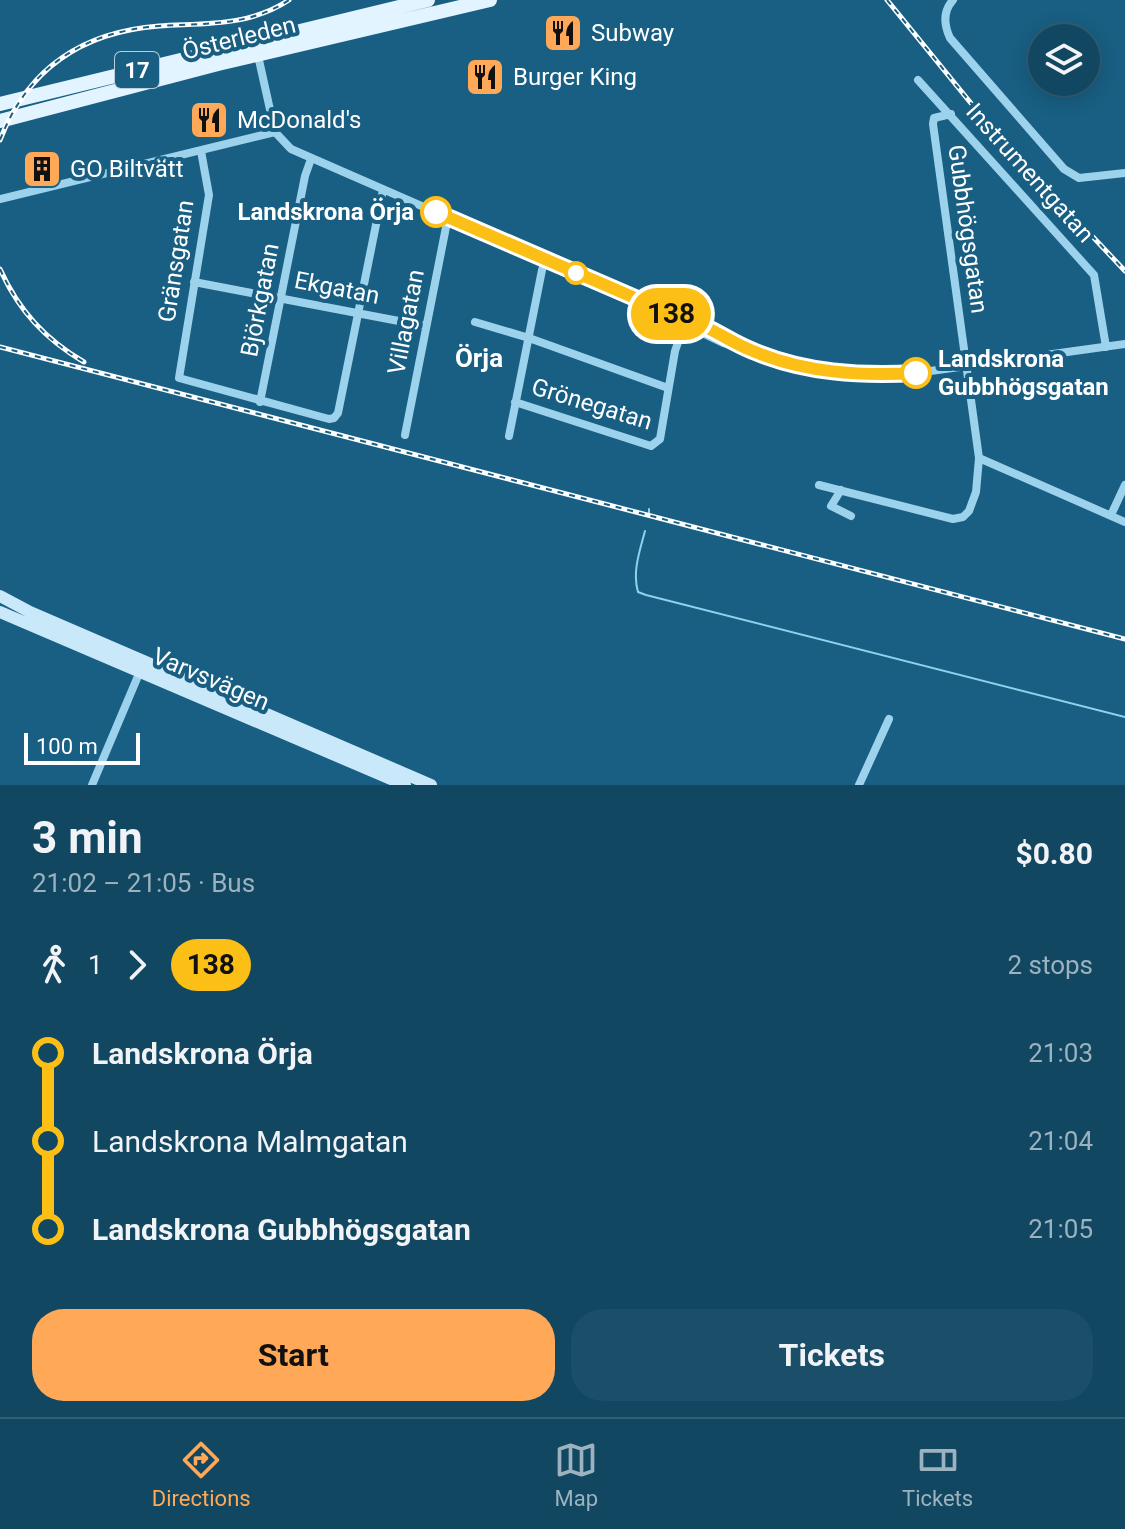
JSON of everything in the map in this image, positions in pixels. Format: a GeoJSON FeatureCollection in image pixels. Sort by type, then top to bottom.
{"type":"FeatureCollection","features":[{"type":"Feature","properties":{"kind":"main road","name":"Österleden"},"geometry":{"type":"LineString","coordinates":[[0,121],[428,0]]}},
{"type":"Feature","properties":{"kind":"main road","name":"Österleden"},"geometry":{"type":"LineString","coordinates":[[0,104],[490,0]]}},
{"type":"Feature","properties":{"kind":"main road","name":"Varvsvägen"},"geometry":{"type":"LineString","coordinates":[[0,596],[142,666],[405,785]]}},
{"type":"Feature","properties":{"kind":"main road","name":"Varvsvägen"},"geometry":{"type":"LineString","coordinates":[[0,602],[30,612]]}},
{"type":"Feature","properties":{"kind":"main road","name":"Varvsvägen"},"geometry":{"type":"LineString","coordinates":[[0,612],[142,666],[431,785]]}},
{"type":"Feature","properties":{"kind":"street"},"geometry":{"type":"LineString","coordinates":[[953,0],[946,11],[945,21],[950,38],[1064,169],[1079,178],[1090,179],[1125,173]]}},
{"type":"Feature","properties":{"kind":"street"},"geometry":{"type":"LineString","coordinates":[[257,49],[275,132],[284,144],[311,159],[700,324],[749,350],[802,367],[836,373],[890,374],[1125,344]]}},
{"type":"Feature","properties":{"kind":"street","name":"Instrumentgatan"},"geometry":{"type":"LineString","coordinates":[[918,80],[1094,275],[1106,347]]}},
{"type":"Feature","properties":{"kind":"street","name":"Gubbhögsgatan"},"geometry":{"type":"LineString","coordinates":[[826,484],[953,519],[963,517],[974,501],[979,458],[933,124],[934,118],[951,114]]}},
{"type":"Feature","properties":{"kind":"street"},"geometry":{"type":"LineString","coordinates":[[0,199],[275,132]]}},
{"type":"Feature","properties":{"kind":"street","name":"Gränsgatan"},"geometry":{"type":"LineString","coordinates":[[201,151],[209,195],[179,378],[260,402]]}},
{"type":"Feature","properties":{"kind":"street","name":"Björkgatan"},"geometry":{"type":"LineString","coordinates":[[260,402],[311,159]]}},
{"type":"Feature","properties":{"kind":"street"},"geometry":{"type":"LineString","coordinates":[[260,402],[329,419],[338,413],[383,190]]}},
{"type":"Feature","properties":{"kind":"street","name":"Villagatan"},"geometry":{"type":"LineString","coordinates":[[405,435],[448,217]]}},
{"type":"Feature","properties":{"kind":"street"},"geometry":{"type":"LineString","coordinates":[[509,436],[546,259]]}},
{"type":"Feature","properties":{"kind":"street","name":"Ekgatan"},"geometry":{"type":"LineString","coordinates":[[194,282],[425,326]]}},
{"type":"Feature","properties":{"kind":"street"},"geometry":{"type":"LineString","coordinates":[[475,322],[668,388],[675,351],[686,320]]}},
{"type":"Feature","properties":{"kind":"street","name":"Grönegatan"},"geometry":{"type":"LineString","coordinates":[[515,402],[651,446],[660,439],[668,388]]}},
{"type":"Feature","properties":{"kind":"street"},"geometry":{"type":"LineString","coordinates":[[979,458],[1125,522]]}},
{"type":"Feature","properties":{"kind":"street"},"geometry":{"type":"LineString","coordinates":[[1111,515],[1125,485]]}},
{"type":"Feature","properties":{"kind":"street"},"geometry":{"type":"LineString","coordinates":[[841,490],[831,506],[851,516]]}},
{"type":"Feature","properties":{"kind":"street"},"geometry":{"type":"LineString","coordinates":[[92,785],[142,666]]}},
{"type":"Feature","properties":{"kind":"street"},"geometry":{"type":"LineString","coordinates":[[859,785],[889,719]]}},
{"type":"Feature","properties":{"kind":"waterway"},"geometry":{"type":"LineString","coordinates":[[645,531],[636,569],[638,592],[1125,717]]}},
{"type":"Feature","properties":{"kind":"railway"},"geometry":{"type":"LineString","coordinates":[[0,140],[12,115],[42,74],[82,46],[131,30],[242,19],[289,0]]}},
{"type":"Feature","properties":{"kind":"railway"},"geometry":{"type":"LineString","coordinates":[[887,0],[996,134],[1125,271]]}},
{"type":"Feature","properties":{"kind":"railway"},"geometry":{"type":"LineString","coordinates":[[0,269],[34,323],[57,344],[84,362]]}},
{"type":"Feature","properties":{"kind":"railway"},"geometry":{"type":"LineString","coordinates":[[0,347],[1125,639]]}},
{"type":"Feature","properties":{"kind":"bus line","name":"138"},"geometry":{"type":"LineString","coordinates":[[436,212],[700,324],[749,350],[776,360],[836,373],[916,373]]}},
{"type":"Feature","properties":{"kind":"place","name":"Subway"},"geometry":{"type":"Point","coordinates":[563,33]}},
{"type":"Feature","properties":{"kind":"place","name":"Burger King"},"geometry":{"type":"Point","coordinates":[485,77]}},
{"type":"Feature","properties":{"kind":"place","name":"McDonald's"},"geometry":{"type":"Point","coordinates":[209,120]}},
{"type":"Feature","properties":{"kind":"place","name":"GO Biltvätt"},"geometry":{"type":"Point","coordinates":[42,169]}},
{"type":"Feature","properties":{"kind":"place","name":"Landskrona Örja"},"geometry":{"type":"Point","coordinates":[436,212]}},
{"type":"Feature","properties":{"kind":"place","name":"Landskrona Gubbhögsgatan"},"geometry":{"type":"Point","coordinates":[916,373]}},
{"type":"Feature","properties":{"kind":"district","name":"Örja"},"geometry":{"type":"Point","coordinates":[479,358]}}]}
